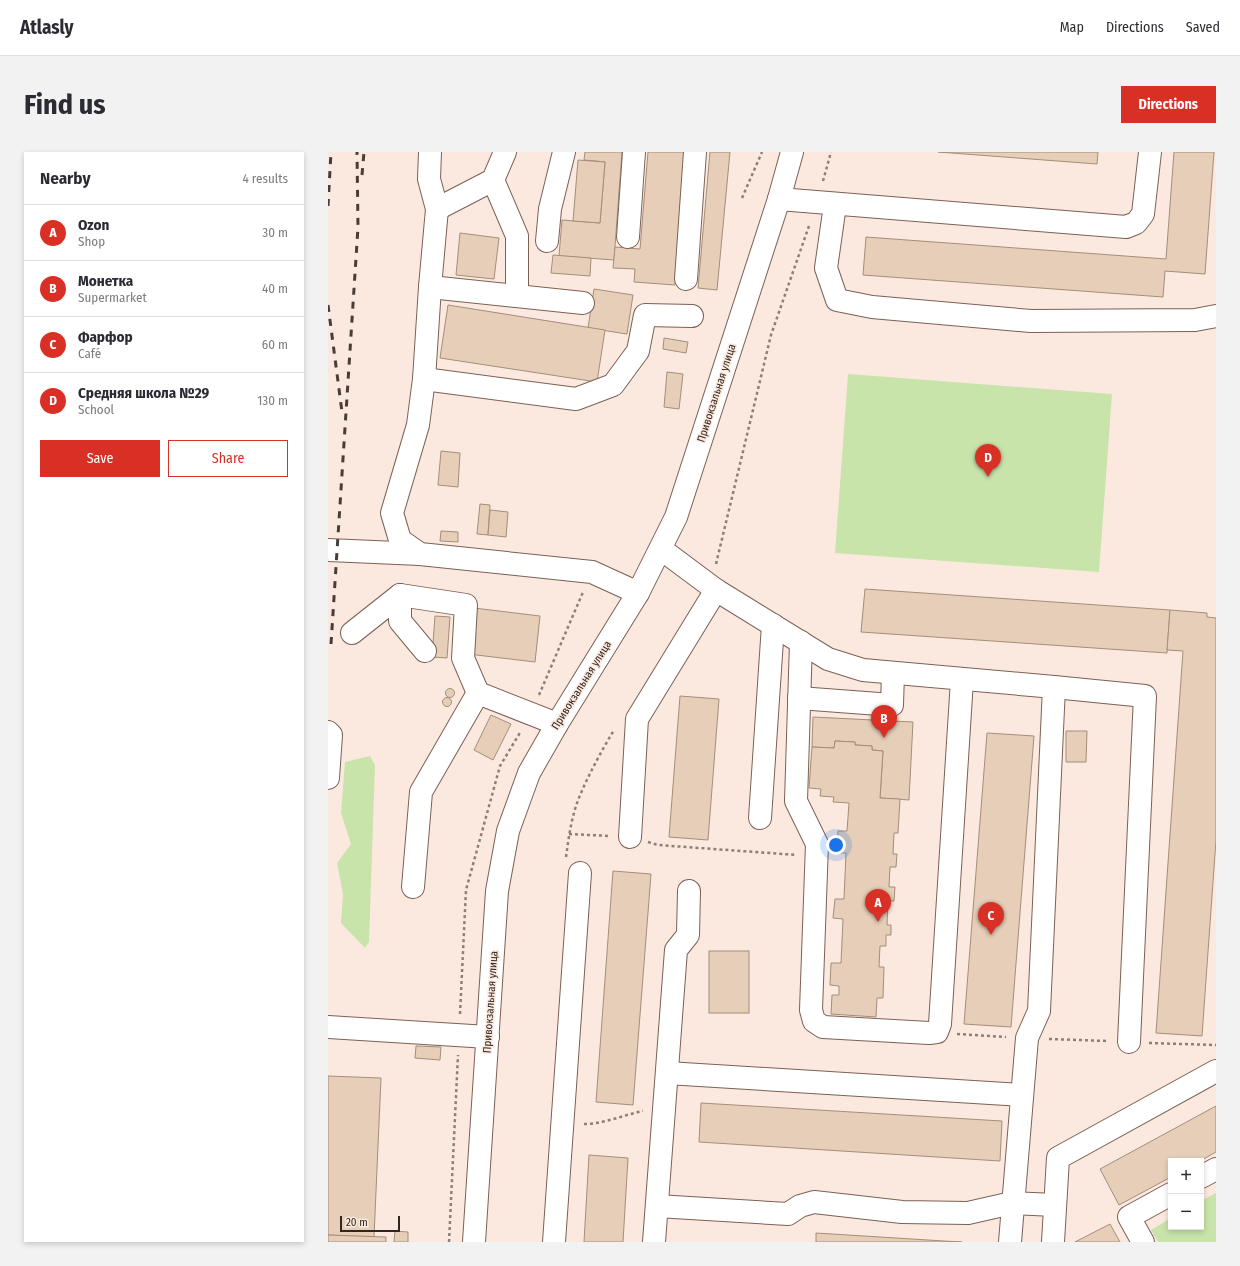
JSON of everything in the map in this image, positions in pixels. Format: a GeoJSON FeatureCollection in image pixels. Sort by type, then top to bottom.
{"type":"FeatureCollection","features":[{"type":"Feature","properties":{"kind":"street"},"geometry":{"type":"LineString","coordinates":[[420,554],[400,540],[392,513],[418,425],[424,379],[437,210],[429,179],[430,152]]}},
{"type":"Feature","properties":{"kind":"street"},"geometry":{"type":"LineString","coordinates":[[437,210],[493,180],[505,152]]}},
{"type":"Feature","properties":{"kind":"street"},"geometry":{"type":"LineString","coordinates":[[547,241],[550,209],[564,152]]}},
{"type":"Feature","properties":{"kind":"street"},"geometry":{"type":"LineString","coordinates":[[628,237],[634,152]]}},
{"type":"Feature","properties":{"kind":"street"},"geometry":{"type":"LineString","coordinates":[[686,279],[695,152]]}},
{"type":"Feature","properties":{"kind":"street","name":"Привокзальная улица"},"geometry":{"type":"LineString","coordinates":[[474,1242],[497,891],[508,831],[529,772],[638,593],[676,516],[779,199],[792,152]]}},
{"type":"Feature","properties":{"kind":"street"},"geometry":{"type":"LineString","coordinates":[[779,199],[835,205],[1126,227],[1136,223],[1143,214],[1150,152]]}},
{"type":"Feature","properties":{"kind":"street"},"geometry":{"type":"LineString","coordinates":[[493,180],[517,236],[517,296]]}},
{"type":"Feature","properties":{"kind":"street"},"geometry":{"type":"LineString","coordinates":[[835,205],[826,268],[837,300],[872,307],[1031,321],[1195,320],[1216,316]]}},
{"type":"Feature","properties":{"kind":"street"},"geometry":{"type":"LineString","coordinates":[[430,287],[583,303]]}},
{"type":"Feature","properties":{"kind":"street"},"geometry":{"type":"LineString","coordinates":[[424,379],[576,398],[613,385],[638,351],[645,315],[692,316]]}},
{"type":"Feature","properties":{"kind":"street"},"geometry":{"type":"LineString","coordinates":[[661,549],[716,590],[828,659],[863,670],[1145,696],[1129,1042]]}},
{"type":"Feature","properties":{"kind":"street"},"geometry":{"type":"LineString","coordinates":[[328,550],[420,554],[592,572],[638,593]]}},
{"type":"Feature","properties":{"kind":"street"},"geometry":{"type":"LineString","coordinates":[[630,837],[638,719],[716,590]]}},
{"type":"Feature","properties":{"kind":"street"},"geometry":{"type":"LineString","coordinates":[[352,633],[400,595],[466,605],[463,658],[478,693],[557,724]]}},
{"type":"Feature","properties":{"kind":"street"},"geometry":{"type":"LineString","coordinates":[[400,595],[400,621],[425,651]]}},
{"type":"Feature","properties":{"kind":"street"},"geometry":{"type":"LineString","coordinates":[[760,818],[774,625]]}},
{"type":"Feature","properties":{"kind":"street"},"geometry":{"type":"LineString","coordinates":[[801,642],[796,801],[817,844],[812,1010],[814,1020],[824,1027],[929,1033],[937,1032],[940,1024],[962,680]]}},
{"type":"Feature","properties":{"kind":"street"},"geometry":{"type":"LineString","coordinates":[[799,698],[892,704],[894,673]]}},
{"type":"Feature","properties":{"kind":"street"},"geometry":{"type":"LineString","coordinates":[[1010,1242],[1012,1203],[1027,1038],[1039,1011],[1054,687]]}},
{"type":"Feature","properties":{"kind":"street"},"geometry":{"type":"LineString","coordinates":[[413,887],[421,792],[478,693]]}},
{"type":"Feature","properties":{"kind":"street"},"geometry":{"type":"LineString","coordinates":[[328,732],[330,735],[328,778]]}},
{"type":"Feature","properties":{"kind":"street"},"geometry":{"type":"LineString","coordinates":[[554,1242],[561,1125],[580,873]]}},
{"type":"Feature","properties":{"kind":"street"},"geometry":{"type":"LineString","coordinates":[[654,1242],[676,950],[688,935],[689,891]]}},
{"type":"Feature","properties":{"kind":"street"},"geometry":{"type":"LineString","coordinates":[[328,1026],[488,1037]]}},
{"type":"Feature","properties":{"kind":"street"},"geometry":{"type":"LineString","coordinates":[[1052,1242],[1058,1158],[1216,1071]]}},
{"type":"Feature","properties":{"kind":"street"},"geometry":{"type":"LineString","coordinates":[[667,1073],[1022,1095]]}},
{"type":"Feature","properties":{"kind":"street"},"geometry":{"type":"LineString","coordinates":[[1204,1175],[1216,1169]]}},
{"type":"Feature","properties":{"kind":"street"},"geometry":{"type":"LineString","coordinates":[[1143,1242],[1129,1217],[1168,1196]]}},
{"type":"Feature","properties":{"kind":"street"},"geometry":{"type":"LineString","coordinates":[[657,1206],[788,1214],[800,1206],[814,1202],[902,1212],[968,1213],[1012,1203],[1055,1205]]}},
{"type":"Feature","properties":{"kind":"path"},"geometry":{"type":"LineString","coordinates":[[742,198],[762,152]]}},
{"type":"Feature","properties":{"kind":"path"},"geometry":{"type":"LineString","coordinates":[[569,834],[630,837],[658,845],[817,856]]}},
{"type":"Feature","properties":{"kind":"path"},"geometry":{"type":"LineString","coordinates":[[937,1032],[1027,1038]]}},
{"type":"Feature","properties":{"kind":"path"},"geometry":{"type":"LineString","coordinates":[[561,1125],[593,1124],[627,1114],[664,1108]]}},
{"type":"Feature","properties":{"kind":"green space"},"geometry":{"type":"Polygon","coordinates":[[[848,374],[1112,394],[1099,572],[835,553],[848,374]]]}},
{"type":"Feature","properties":{"kind":"green space"},"geometry":{"type":"Polygon","coordinates":[[[370,756],[375,765],[369,942],[365,948],[341,923],[343,894],[337,863],[351,844],[341,813],[345,762],[370,756]]]}},
{"type":"Feature","properties":{"kind":"green space"},"geometry":{"type":"Polygon","coordinates":[[[1216,1193],[1216,1242],[1158,1242],[1151,1230],[1168,1220],[1168,1230],[1204,1230],[1204,1199],[1216,1193]]]}},
{"type":"Feature","properties":{"kind":"building"},"geometry":{"type":"Polygon","coordinates":[[[585,152],[622,152],[614,260],[559,256],[562,220],[600,223],[605,162],[584,160],[585,152]]]}},
{"type":"Feature","properties":{"kind":"building"},"geometry":{"type":"Polygon","coordinates":[[[648,152],[685,152],[675,285],[634,282],[635,269],[613,268],[615,247],[640,249],[648,152]]]}},
{"type":"Feature","properties":{"kind":"building"},"geometry":{"type":"Polygon","coordinates":[[[710,152],[730,152],[717,290],[698,288],[710,152]]]}},
{"type":"Feature","properties":{"kind":"building"},"geometry":{"type":"Polygon","coordinates":[[[938,152],[1098,152],[1097,164],[938,152]]]}},
{"type":"Feature","properties":{"kind":"building"},"geometry":{"type":"Polygon","coordinates":[[[1174,152],[1214,152],[1205,274],[1165,271],[1163,297],[863,275],[866,237],[1166,259],[1174,152]]]}},
{"type":"Feature","properties":{"kind":"building"},"geometry":{"type":"Polygon","coordinates":[[[578,160],[605,162],[600,223],[573,221],[578,160]]]}},
{"type":"Feature","properties":{"kind":"building"},"geometry":{"type":"Polygon","coordinates":[[[460,233],[499,238],[494,279],[456,275],[460,233]]]}},
{"type":"Feature","properties":{"kind":"building"},"geometry":{"type":"Polygon","coordinates":[[[553,255],[591,258],[590,276],[551,273],[553,255]]]}},
{"type":"Feature","properties":{"kind":"building"},"geometry":{"type":"Polygon","coordinates":[[[594,289],[633,295],[627,334],[588,328],[594,289]]]}},
{"type":"Feature","properties":{"kind":"building"},"geometry":{"type":"Polygon","coordinates":[[[448,305],[605,330],[597,382],[440,358],[448,305]]]}},
{"type":"Feature","properties":{"kind":"building"},"geometry":{"type":"Polygon","coordinates":[[[664,338],[688,342],[686,353],[663,349],[664,338]]]}},
{"type":"Feature","properties":{"kind":"building"},"geometry":{"type":"Polygon","coordinates":[[[667,372],[683,374],[679,409],[664,407],[667,372]]]}},
{"type":"Feature","properties":{"kind":"building"},"geometry":{"type":"Polygon","coordinates":[[[441,451],[460,453],[458,487],[438,485],[441,451]]]}},
{"type":"Feature","properties":{"kind":"building"},"geometry":{"type":"Polygon","coordinates":[[[480,504],[490,505],[488,535],[477,534],[480,504]]]}},
{"type":"Feature","properties":{"kind":"building"},"geometry":{"type":"Polygon","coordinates":[[[490,510],[508,512],[506,537],[488,535],[490,510]]]}},
{"type":"Feature","properties":{"kind":"building"},"geometry":{"type":"Polygon","coordinates":[[[441,531],[458,532],[458,542],[440,541],[441,531]]]}},
{"type":"Feature","properties":{"kind":"building"},"geometry":{"type":"Polygon","coordinates":[[[865,589],[1170,610],[1167,653],[861,632],[865,589]]]}},
{"type":"Feature","properties":{"kind":"building"},"geometry":{"type":"Polygon","coordinates":[[[474,608],[540,616],[535,662],[468,654],[474,608]]]}},
{"type":"Feature","properties":{"kind":"building"},"geometry":{"type":"Polygon","coordinates":[[[1170,610],[1207,613],[1207,617],[1216,618],[1216,840],[1202,1036],[1156,1033],[1183,651],[1167,650],[1170,610]]]}},
{"type":"Feature","properties":{"kind":"building"},"geometry":{"type":"Polygon","coordinates":[[[435,616],[450,617],[447,658],[432,657],[435,616]]]}},
{"type":"Feature","properties":{"kind":"building"},"geometry":{"type":"Polygon","coordinates":[[[448,689],[452,689],[454,693],[452,697],[448,697],[446,695],[446,691],[448,689]]]}},
{"type":"Feature","properties":{"kind":"building"},"geometry":{"type":"Polygon","coordinates":[[[680,696],[719,699],[708,840],[669,837],[680,696]]]}},
{"type":"Feature","properties":{"kind":"building"},"geometry":{"type":"Polygon","coordinates":[[[445,698],[449,698],[451,702],[449,706],[445,706],[443,704],[443,700],[445,698]]]}},
{"type":"Feature","properties":{"kind":"building"},"geometry":{"type":"Polygon","coordinates":[[[491,715],[511,724],[493,760],[474,750],[491,715]]]}},
{"type":"Feature","properties":{"kind":"building"},"geometry":{"type":"Polygon","coordinates":[[[813,717],[913,722],[909,800],[880,798],[883,751],[872,750],[872,746],[855,745],[855,742],[835,741],[834,748],[812,747],[813,717]]]}},
{"type":"Feature","properties":{"kind":"building"},"geometry":{"type":"Polygon","coordinates":[[[1066,731],[1087,731],[1086,762],[1066,762],[1066,731]]]}},
{"type":"Feature","properties":{"kind":"building"},"geometry":{"type":"Polygon","coordinates":[[[987,733],[1034,736],[1011,1027],[964,1024],[987,733]]]}},
{"type":"Feature","properties":{"kind":"building"},"geometry":{"type":"Polygon","coordinates":[[[835,741],[855,742],[855,745],[872,746],[872,750],[883,751],[880,798],[900,799],[898,833],[894,833],[893,854],[897,854],[896,867],[890,867],[889,887],[895,887],[894,901],[888,901],[887,925],[891,925],[891,935],[886,935],[886,946],[880,946],[879,967],[884,967],[883,998],[877,998],[876,1017],[831,1014],[832,995],[839,995],[839,986],[830,985],[831,963],[841,963],[843,919],[833,918],[835,899],[844,899],[846,853],[837,853],[838,831],[847,831],[849,803],[833,802],[834,797],[820,796],[821,789],[809,788],[812,747],[834,748],[835,741]]]}},
{"type":"Feature","properties":{"kind":"building"},"geometry":{"type":"Polygon","coordinates":[[[613,871],[651,874],[633,1105],[596,1102],[613,871]]]}},
{"type":"Feature","properties":{"kind":"building"},"geometry":{"type":"Polygon","coordinates":[[[709,951],[749,951],[749,1013],[709,1013],[709,951]]]}},
{"type":"Feature","properties":{"kind":"building"},"geometry":{"type":"Polygon","coordinates":[[[416,1046],[441,1047],[440,1060],[415,1058],[416,1046]]]}},
{"type":"Feature","properties":{"kind":"building"},"geometry":{"type":"Polygon","coordinates":[[[328,1076],[381,1078],[374,1237],[328,1235],[328,1076]]]}},
{"type":"Feature","properties":{"kind":"building"},"geometry":{"type":"Polygon","coordinates":[[[701,1103],[1002,1121],[1000,1161],[699,1142],[701,1103]]]}},
{"type":"Feature","properties":{"kind":"building"},"geometry":{"type":"Polygon","coordinates":[[[1216,1106],[1216,1152],[1204,1159],[1168,1158],[1168,1179],[1119,1205],[1100,1169],[1216,1106]]]}},
{"type":"Feature","properties":{"kind":"building"},"geometry":{"type":"Polygon","coordinates":[[[589,1155],[628,1158],[623,1242],[584,1242],[589,1155]]]}},
{"type":"Feature","properties":{"kind":"building"},"geometry":{"type":"Polygon","coordinates":[[[1110,1224],[1120,1242],[1075,1242],[1110,1224]]]}},
{"type":"Feature","properties":{"kind":"building"},"geometry":{"type":"Polygon","coordinates":[[[395,1231],[408,1232],[408,1242],[394,1242],[395,1231]]]}},
{"type":"Feature","properties":{"kind":"building"},"geometry":{"type":"Polygon","coordinates":[[[816,1233],[944,1241],[962,1242],[816,1242],[816,1233]]]}},
{"type":"Feature","properties":{"kind":"building"},"geometry":{"type":"Polygon","coordinates":[[[328,1235],[386,1237],[386,1242],[328,1242],[328,1235]]]}},
{"type":"Feature","properties":{"kind":"railway"},"geometry":{"type":"LineString","coordinates":[[328,206],[331,152]]}},
{"type":"Feature","properties":{"kind":"railway"},"geometry":{"type":"LineString","coordinates":[[331,644],[358,227],[357,152]]}},
{"type":"Feature","properties":{"kind":"railway"},"geometry":{"type":"LineString","coordinates":[[362,175],[364,152]]}},
{"type":"Feature","properties":{"kind":"railway"},"geometry":{"type":"LineString","coordinates":[[328,305],[342,412]]}},
{"type":"Feature","properties":{"kind":"place","name":"Средняя школа №29"},"geometry":{"type":"Point","coordinates":[988,477]}},
{"type":"Feature","properties":{"kind":"place","name":"Монетка"},"geometry":{"type":"Point","coordinates":[884,738]}},
{"type":"Feature","properties":{"kind":"place","name":"Ozon"},"geometry":{"type":"Point","coordinates":[878,922]}},
{"type":"Feature","properties":{"kind":"place","name":"Фарфор"},"geometry":{"type":"Point","coordinates":[991,935]}}]}
